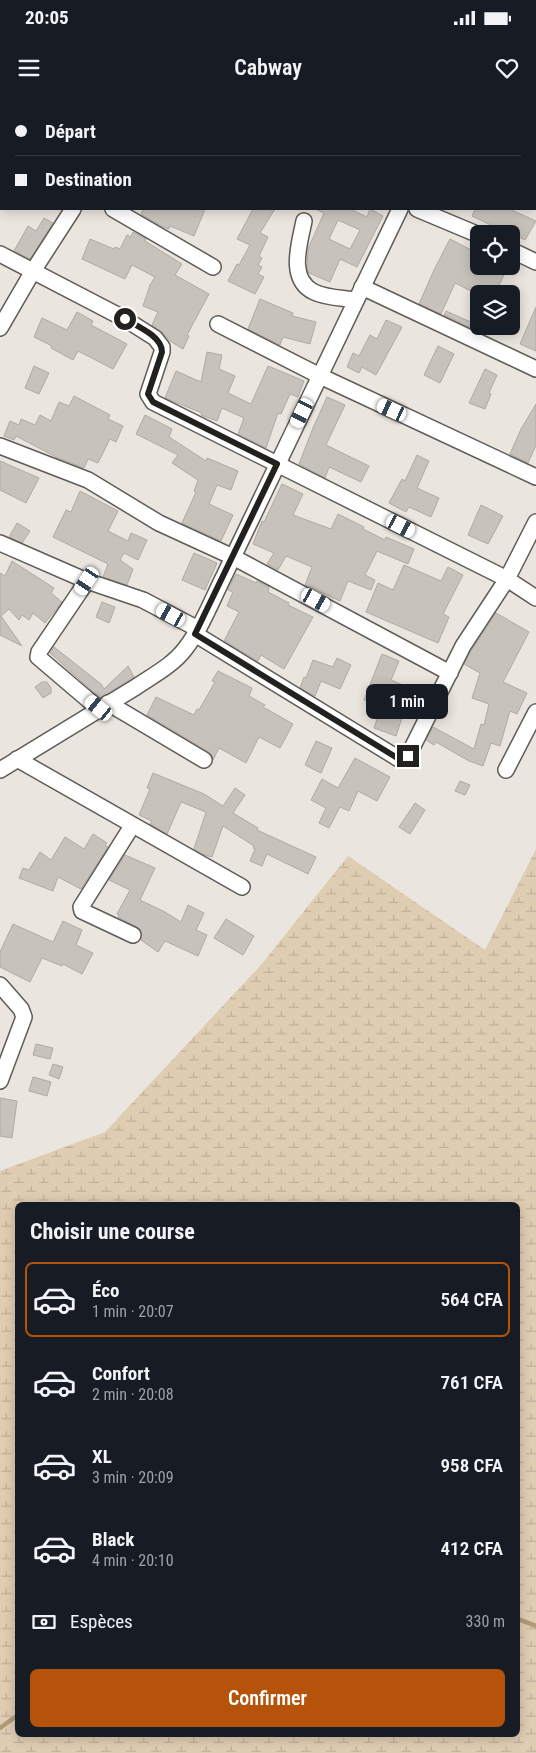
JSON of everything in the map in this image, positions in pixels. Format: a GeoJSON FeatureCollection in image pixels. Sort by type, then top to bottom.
{"type":"FeatureCollection","features":[{"type":"Feature","properties":{"kind":"street"},"geometry":{"type":"LineString","coordinates":[[0,328],[33,271],[72,210]]}},
{"type":"Feature","properties":{"kind":"street"},"geometry":{"type":"LineString","coordinates":[[115,210],[213,267]]}},
{"type":"Feature","properties":{"kind":"street"},"geometry":{"type":"LineString","coordinates":[[6,762],[136,687],[165,667],[184,650],[196,632],[233,557],[400,210]]}},
{"type":"Feature","properties":{"kind":"street"},"geometry":{"type":"LineString","coordinates":[[419,210],[470,231]]}},
{"type":"Feature","properties":{"kind":"street"},"geometry":{"type":"LineString","coordinates":[[304,220],[297,259],[299,274],[303,282],[314,292],[359,294],[536,368]]}},
{"type":"Feature","properties":{"kind":"street"},"geometry":{"type":"LineString","coordinates":[[0,254],[118,315],[155,338],[162,347],[162,352],[148,394],[153,402],[506,579],[536,598]]}},
{"type":"Feature","properties":{"kind":"street"},"geometry":{"type":"LineString","coordinates":[[520,254],[536,262]]}},
{"type":"Feature","properties":{"kind":"street"},"geometry":{"type":"LineString","coordinates":[[218,324],[320,376],[536,477]]}},
{"type":"Feature","properties":{"kind":"street"},"geometry":{"type":"LineString","coordinates":[[0,446],[88,480],[159,523],[233,557],[450,673]]}},
{"type":"Feature","properties":{"kind":"street"},"geometry":{"type":"LineString","coordinates":[[0,542],[87,581],[144,600],[399,759],[404,759],[408,756],[475,626],[506,579],[536,522]]}},
{"type":"Feature","properties":{"kind":"street"},"geometry":{"type":"LineString","coordinates":[[87,581],[39,652],[38,658],[103,706],[204,760]]}},
{"type":"Feature","properties":{"kind":"street"},"geometry":{"type":"LineString","coordinates":[[506,770],[536,712]]}},
{"type":"Feature","properties":{"kind":"street"},"geometry":{"type":"LineString","coordinates":[[6,762],[132,826],[242,887]]}},
{"type":"Feature","properties":{"kind":"street"},"geometry":{"type":"LineString","coordinates":[[132,826],[81,907],[82,911],[133,935]]}},
{"type":"Feature","properties":{"kind":"street"},"geometry":{"type":"LineString","coordinates":[[0,986],[7,1001],[21,1009],[24,1017],[0,1081]]}},
{"type":"Feature","properties":{"kind":"green space"},"geometry":{"type":"Polygon","coordinates":[[[536,849],[536,1753],[0,1753],[0,1171],[105,1132],[261,965],[348,856],[485,950],[536,849]]]}},
{"type":"Feature","properties":{"kind":"building"},"geometry":{"type":"Polygon","coordinates":[[[143,210],[205,210],[194,236],[170,226],[169,229],[161,226],[141,214],[143,210]]]}},
{"type":"Feature","properties":{"kind":"building"},"geometry":{"type":"Polygon","coordinates":[[[252,210],[274,210],[260,233],[268,237],[259,256],[262,258],[258,265],[262,267],[258,274],[264,277],[255,294],[228,281],[250,245],[237,239],[252,210]]]}},
{"type":"Feature","properties":{"kind":"building"},"geometry":{"type":"Polygon","coordinates":[[[317,210],[352,210],[367,217],[370,210],[372,210],[383,216],[357,267],[340,259],[330,282],[309,273],[307,268],[308,249],[324,213],[317,210]],[[338,220],[329,239],[350,249],[360,230],[338,220]]]}},
{"type":"Feature","properties":{"kind":"building"},"geometry":{"type":"Polygon","coordinates":[[[475,210],[511,210],[536,221],[525,240],[520,238],[520,225],[491,225],[472,216],[475,210]]]}},
{"type":"Feature","properties":{"kind":"building"},"geometry":{"type":"Polygon","coordinates":[[[44,218],[53,223],[30,259],[14,251],[28,226],[36,231],[44,218]]]}},
{"type":"Feature","properties":{"kind":"building"},"geometry":{"type":"Polygon","coordinates":[[[133,232],[182,264],[175,275],[209,294],[187,335],[189,336],[183,349],[170,341],[152,325],[158,312],[143,306],[150,285],[155,277],[132,265],[125,279],[82,259],[90,239],[114,249],[115,247],[120,249],[127,235],[131,237],[133,232]]]}},
{"type":"Feature","properties":{"kind":"building"},"geometry":{"type":"Polygon","coordinates":[[[450,239],[470,249],[470,275],[504,275],[499,285],[470,285],[470,290],[455,283],[441,314],[419,304],[450,239]]]}},
{"type":"Feature","properties":{"kind":"building"},"geometry":{"type":"Polygon","coordinates":[[[260,299],[293,313],[292,316],[316,322],[310,344],[283,337],[280,345],[248,329],[260,299]]]}},
{"type":"Feature","properties":{"kind":"building"},"geometry":{"type":"Polygon","coordinates":[[[536,307],[536,351],[520,344],[536,307]]]}},
{"type":"Feature","properties":{"kind":"building"},"geometry":{"type":"Polygon","coordinates":[[[446,311],[470,322],[470,327],[444,315],[446,311]]]}},
{"type":"Feature","properties":{"kind":"building"},"geometry":{"type":"Polygon","coordinates":[[[77,312],[93,321],[91,325],[127,344],[113,369],[78,351],[73,360],[34,337],[42,318],[67,330],[77,312]]]}},
{"type":"Feature","properties":{"kind":"building"},"geometry":{"type":"Polygon","coordinates":[[[386,320],[402,327],[376,375],[362,367],[359,373],[347,367],[353,353],[359,356],[370,335],[377,339],[386,320]]]}},
{"type":"Feature","properties":{"kind":"building"},"geometry":{"type":"Polygon","coordinates":[[[438,346],[454,354],[440,383],[424,375],[438,346]]]}},
{"type":"Feature","properties":{"kind":"building"},"geometry":{"type":"Polygon","coordinates":[[[207,352],[222,355],[219,369],[235,376],[228,393],[251,404],[268,366],[304,381],[298,397],[290,394],[281,414],[278,413],[266,448],[238,434],[244,418],[222,408],[217,421],[165,398],[176,371],[201,382],[207,352]]]}},
{"type":"Feature","properties":{"kind":"building"},"geometry":{"type":"Polygon","coordinates":[[[34,366],[49,373],[39,394],[25,388],[34,366]]]}},
{"type":"Feature","properties":{"kind":"building"},"geometry":{"type":"Polygon","coordinates":[[[485,369],[497,375],[489,393],[491,394],[485,409],[469,403],[485,369]]]}},
{"type":"Feature","properties":{"kind":"building"},"geometry":{"type":"Polygon","coordinates":[[[74,396],[110,415],[108,419],[123,426],[116,442],[110,439],[98,463],[88,459],[84,468],[58,458],[16,436],[14,440],[4,436],[10,421],[19,425],[21,419],[35,425],[40,415],[51,421],[59,402],[69,406],[74,396]]]}},
{"type":"Feature","properties":{"kind":"building"},"geometry":{"type":"Polygon","coordinates":[[[327,397],[345,405],[326,445],[369,466],[361,482],[329,467],[325,478],[299,464],[327,397]]]}},
{"type":"Feature","properties":{"kind":"building"},"geometry":{"type":"Polygon","coordinates":[[[536,404],[536,445],[528,463],[510,454],[521,429],[536,404]]]}},
{"type":"Feature","properties":{"kind":"building"},"geometry":{"type":"Polygon","coordinates":[[[145,415],[172,429],[169,437],[206,461],[207,458],[238,471],[231,490],[217,485],[209,504],[233,515],[221,541],[182,523],[196,492],[194,491],[198,480],[172,463],[178,455],[136,434],[145,415]]]}},
{"type":"Feature","properties":{"kind":"building"},"geometry":{"type":"Polygon","coordinates":[[[417,455],[429,461],[417,488],[439,498],[431,517],[409,507],[406,512],[389,503],[402,479],[405,481],[417,455]]]}},
{"type":"Feature","properties":{"kind":"building"},"geometry":{"type":"Polygon","coordinates":[[[0,461],[39,478],[26,503],[0,490],[0,461]]]}},
{"type":"Feature","properties":{"kind":"building"},"geometry":{"type":"Polygon","coordinates":[[[282,484],[303,494],[293,515],[331,529],[338,514],[385,540],[386,537],[414,549],[408,564],[377,551],[365,575],[375,580],[371,590],[348,581],[340,601],[305,585],[312,567],[286,556],[278,570],[267,564],[274,553],[253,544],[262,521],[264,522],[282,484]]]}},
{"type":"Feature","properties":{"kind":"building"},"geometry":{"type":"Polygon","coordinates":[[[80,491],[118,511],[108,531],[128,541],[131,533],[147,540],[138,560],[124,553],[120,560],[133,569],[127,585],[103,577],[108,564],[53,537],[66,510],[71,512],[80,491]]]}},
{"type":"Feature","properties":{"kind":"building"},"geometry":{"type":"Polygon","coordinates":[[[481,505],[503,516],[488,544],[468,535],[481,505]]]}},
{"type":"Feature","properties":{"kind":"building"},"geometry":{"type":"Polygon","coordinates":[[[17,523],[30,531],[22,543],[9,537],[17,523]]]}},
{"type":"Feature","properties":{"kind":"building"},"geometry":{"type":"Polygon","coordinates":[[[194,553],[217,563],[205,590],[182,580],[194,553]]]}},
{"type":"Feature","properties":{"kind":"building"},"geometry":{"type":"Polygon","coordinates":[[[12,561],[54,588],[51,593],[62,602],[45,623],[33,613],[29,620],[22,615],[19,620],[9,609],[1,616],[22,646],[0,635],[0,573],[5,576],[12,561]]]}},
{"type":"Feature","properties":{"kind":"building"},"geometry":{"type":"Polygon","coordinates":[[[404,565],[441,581],[448,567],[463,575],[443,614],[449,617],[438,643],[366,612],[378,583],[393,590],[404,565]]]}},
{"type":"Feature","properties":{"kind":"building"},"geometry":{"type":"Polygon","coordinates":[[[236,574],[269,587],[268,592],[289,603],[288,605],[313,617],[284,669],[261,655],[258,661],[224,641],[239,612],[227,606],[233,592],[228,590],[236,574]]]}},
{"type":"Feature","properties":{"kind":"building"},"geometry":{"type":"Polygon","coordinates":[[[102,602],[115,607],[109,623],[96,617],[102,602]]]}},
{"type":"Feature","properties":{"kind":"building"},"geometry":{"type":"Polygon","coordinates":[[[496,613],[529,632],[503,682],[527,693],[517,714],[510,711],[500,746],[491,743],[483,766],[469,761],[436,742],[434,745],[426,740],[433,727],[474,749],[481,724],[484,725],[489,704],[472,698],[480,673],[464,664],[496,613]]]}},
{"type":"Feature","properties":{"kind":"building"},"geometry":{"type":"Polygon","coordinates":[[[54,647],[101,684],[104,689],[128,666],[134,677],[100,698],[50,653],[54,647]]]}},
{"type":"Feature","properties":{"kind":"building"},"geometry":{"type":"Polygon","coordinates":[[[382,654],[399,661],[391,680],[415,690],[409,704],[407,703],[396,736],[374,728],[381,708],[364,700],[382,654]]]}},
{"type":"Feature","properties":{"kind":"building"},"geometry":{"type":"Polygon","coordinates":[[[337,658],[351,665],[340,689],[321,681],[315,696],[300,688],[313,660],[333,667],[337,658]]]}},
{"type":"Feature","properties":{"kind":"building"},"geometry":{"type":"Polygon","coordinates":[[[218,671],[252,688],[249,696],[265,705],[263,707],[293,724],[280,748],[259,737],[246,763],[219,748],[213,760],[209,752],[147,715],[156,697],[194,715],[197,709],[199,710],[215,682],[212,681],[218,671]]]}},
{"type":"Feature","properties":{"kind":"building"},"geometry":{"type":"Polygon","coordinates":[[[42,682],[47,682],[51,688],[51,693],[43,698],[35,687],[42,682]]]}},
{"type":"Feature","properties":{"kind":"building"},"geometry":{"type":"Polygon","coordinates":[[[316,741],[332,748],[321,773],[305,765],[316,741]]]}},
{"type":"Feature","properties":{"kind":"building"},"geometry":{"type":"Polygon","coordinates":[[[355,758],[390,777],[377,801],[358,791],[349,811],[340,807],[329,828],[319,823],[326,808],[311,800],[322,779],[338,788],[355,758]]]}},
{"type":"Feature","properties":{"kind":"building"},"geometry":{"type":"Polygon","coordinates":[[[153,773],[204,794],[223,806],[235,788],[245,795],[233,813],[258,828],[257,830],[316,857],[308,874],[267,854],[262,866],[250,861],[255,849],[253,848],[254,846],[223,826],[212,857],[202,854],[194,849],[206,812],[181,802],[167,834],[150,824],[152,821],[139,815],[150,789],[147,788],[153,773]]]}},
{"type":"Feature","properties":{"kind":"building"},"geometry":{"type":"Polygon","coordinates":[[[460,781],[470,785],[465,795],[455,791],[460,781]]]}},
{"type":"Feature","properties":{"kind":"building"},"geometry":{"type":"Polygon","coordinates":[[[415,803],[425,810],[410,834],[399,827],[415,803]]]}},
{"type":"Feature","properties":{"kind":"building"},"geometry":{"type":"Polygon","coordinates":[[[93,834],[107,843],[105,846],[108,847],[81,889],[58,877],[53,891],[19,878],[23,868],[29,870],[40,852],[51,860],[65,837],[84,849],[93,834]]]}},
{"type":"Feature","properties":{"kind":"building"},"geometry":{"type":"Polygon","coordinates":[[[125,855],[155,868],[140,900],[181,922],[188,905],[204,913],[196,930],[207,935],[198,956],[165,941],[158,952],[141,940],[140,929],[118,917],[119,915],[117,914],[130,890],[109,880],[125,855]]]}},
{"type":"Feature","properties":{"kind":"building"},"geometry":{"type":"Polygon","coordinates":[[[226,919],[254,936],[243,955],[214,938],[226,919]]]}},
{"type":"Feature","properties":{"kind":"building"},"geometry":{"type":"Polygon","coordinates":[[[63,921],[82,930],[76,945],[93,953],[82,974],[63,964],[62,966],[42,958],[30,982],[0,967],[0,952],[13,924],[53,942],[63,921]]]}},
{"type":"Feature","properties":{"kind":"building"},"geometry":{"type":"Polygon","coordinates":[[[36,1044],[53,1048],[50,1059],[33,1055],[36,1044]]]}},
{"type":"Feature","properties":{"kind":"building"},"geometry":{"type":"Polygon","coordinates":[[[53,1064],[63,1067],[59,1079],[49,1075],[53,1064]]]}},
{"type":"Feature","properties":{"kind":"building"},"geometry":{"type":"Polygon","coordinates":[[[33,1077],[51,1082],[47,1096],[29,1091],[33,1077]]]}},
{"type":"Feature","properties":{"kind":"building"},"geometry":{"type":"Polygon","coordinates":[[[0,1098],[17,1101],[12,1138],[0,1136],[0,1098]]]}},
{"type":"Feature","properties":{"kind":"waterway"},"geometry":{"type":"LineString","coordinates":[[520,1620],[536,1626]]}},
{"type":"Feature","properties":{"kind":"waterway"},"geometry":{"type":"LineString","coordinates":[[0,1728],[15,1717]]}},
{"type":"Feature","properties":{"kind":"route"},"geometry":{"type":"LineString","coordinates":[[125,319],[155,338],[162,347],[148,394],[153,402],[277,464],[195,634],[399,759],[404,759],[408,756]]}}]}
